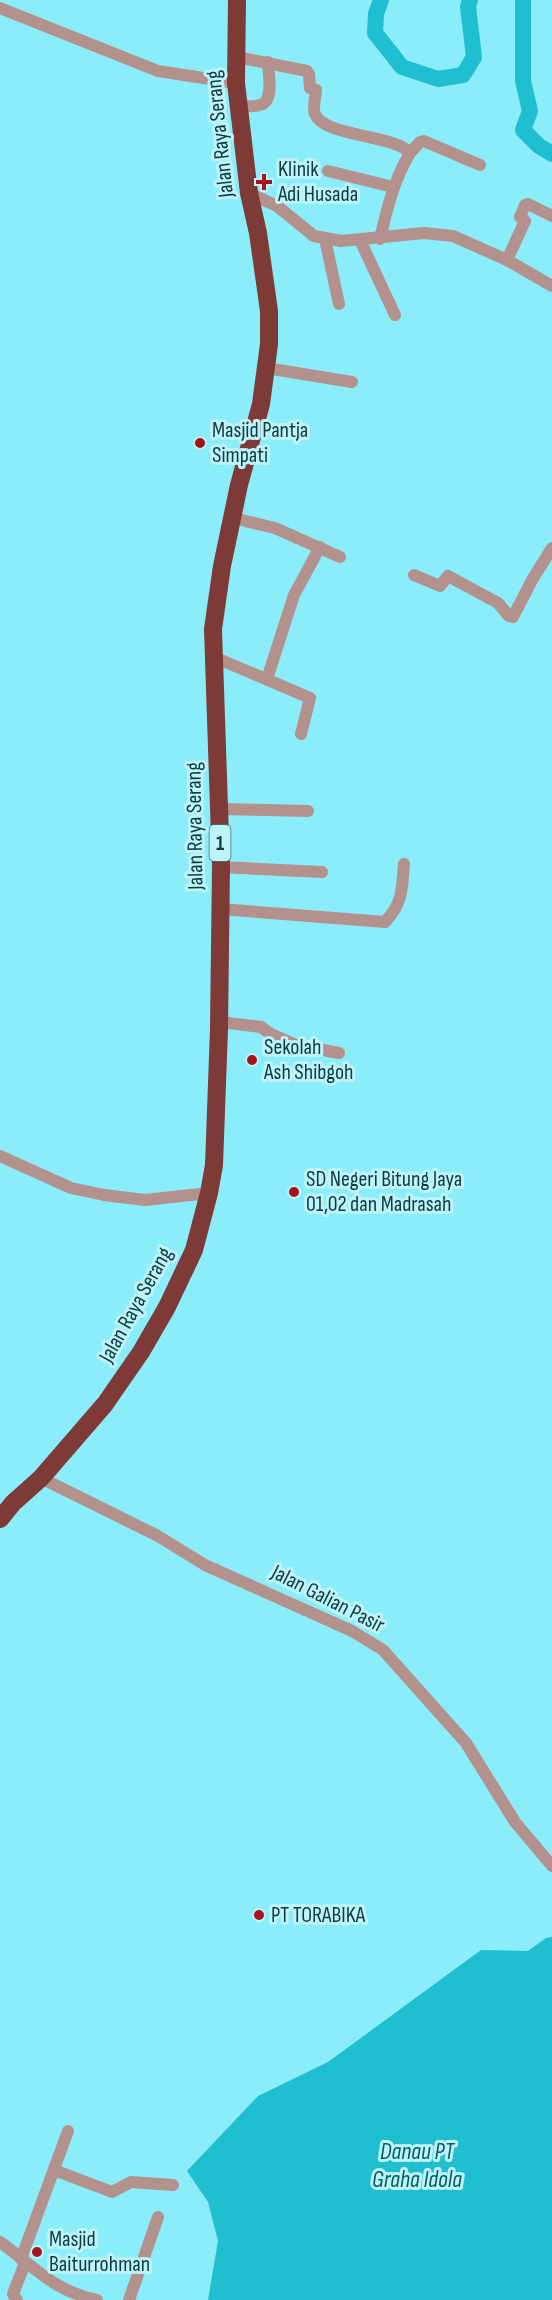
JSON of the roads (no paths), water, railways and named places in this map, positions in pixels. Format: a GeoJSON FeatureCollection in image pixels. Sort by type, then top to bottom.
{"type":"FeatureCollection","features":[{"type":"Feature","properties":{"kind":"highway","name":"Jalan Raya Serang"},"geometry":{"type":"LineString","coordinates":[[0,1519],[13,1503],[41,1478],[105,1404],[141,1352],[167,1307],[194,1250],[210,1193],[216,1140],[220,1022],[221,867],[213,629],[222,566],[239,485],[261,404],[266,368],[269,311],[258,233],[249,193],[236,83],[237,0]]}},
{"type":"Feature","properties":{"kind":"street"},"geometry":{"type":"LineString","coordinates":[[0,8],[158,71],[236,83]]}},
{"type":"Feature","properties":{"kind":"street"},"geometry":{"type":"LineString","coordinates":[[237,57],[308,72],[309,86],[316,91],[314,112],[320,120],[335,127],[396,144],[410,153]]}},
{"type":"Feature","properties":{"kind":"street"},"geometry":{"type":"LineString","coordinates":[[239,107],[260,105],[265,101],[269,92],[268,62]]}},
{"type":"Feature","properties":{"kind":"street"},"geometry":{"type":"LineString","coordinates":[[380,239],[393,187],[410,153],[420,142],[424,141],[480,165]]}},
{"type":"Feature","properties":{"kind":"street"},"geometry":{"type":"LineString","coordinates":[[328,171],[393,187]]}},
{"type":"Feature","properties":{"kind":"street"},"geometry":{"type":"LineString","coordinates":[[249,193],[277,206],[310,234],[326,239],[341,241],[380,239],[424,232],[441,234],[460,238],[507,260],[552,286]]}},
{"type":"Feature","properties":{"kind":"street"},"geometry":{"type":"LineString","coordinates":[[507,260],[525,221],[520,217],[525,205],[528,204],[552,216]]}},
{"type":"Feature","properties":{"kind":"street"},"geometry":{"type":"LineString","coordinates":[[326,239],[339,304]]}},
{"type":"Feature","properties":{"kind":"street"},"geometry":{"type":"LineString","coordinates":[[360,240],[395,315]]}},
{"type":"Feature","properties":{"kind":"street"},"geometry":{"type":"LineString","coordinates":[[266,368],[352,382]]}},
{"type":"Feature","properties":{"kind":"street"},"geometry":{"type":"LineString","coordinates":[[233,518],[275,528],[340,556]]}},
{"type":"Feature","properties":{"kind":"street"},"geometry":{"type":"LineString","coordinates":[[267,679],[294,594],[320,547]]}},
{"type":"Feature","properties":{"kind":"street"},"geometry":{"type":"LineString","coordinates":[[414,575],[440,586],[448,576],[498,603],[509,616],[513,617],[552,548]]}},
{"type":"Feature","properties":{"kind":"street"},"geometry":{"type":"LineString","coordinates":[[214,657],[310,698],[301,734]]}},
{"type":"Feature","properties":{"kind":"street"},"geometry":{"type":"LineString","coordinates":[[219,809],[308,811]]}},
{"type":"Feature","properties":{"kind":"street"},"geometry":{"type":"LineString","coordinates":[[220,909],[385,922],[396,911],[401,896],[404,864]]}},
{"type":"Feature","properties":{"kind":"street"},"geometry":{"type":"LineString","coordinates":[[221,867],[322,872]]}},
{"type":"Feature","properties":{"kind":"street"},"geometry":{"type":"LineString","coordinates":[[220,1022],[261,1027],[296,1045],[339,1053]]}},
{"type":"Feature","properties":{"kind":"street"},"geometry":{"type":"LineString","coordinates":[[0,1156],[71,1188],[104,1195],[145,1200],[210,1193]]}},
{"type":"Feature","properties":{"kind":"street","name":"Jalan Galian Pasir"},"geometry":{"type":"LineString","coordinates":[[41,1478],[158,1536],[205,1565],[352,1631],[382,1650],[466,1743],[515,1822],[552,1866]]}},
{"type":"Feature","properties":{"kind":"street"},"geometry":{"type":"LineString","coordinates":[[15,2300],[13,2294],[23,2261],[68,2131]]}},
{"type":"Feature","properties":{"kind":"street"},"geometry":{"type":"LineString","coordinates":[[54,2170],[112,2192],[131,2182],[173,2185]]}},
{"type":"Feature","properties":{"kind":"street"},"geometry":{"type":"LineString","coordinates":[[129,2300],[158,2217]]}},
{"type":"Feature","properties":{"kind":"street"},"geometry":{"type":"LineString","coordinates":[[0,2242],[64,2289],[94,2300]]}},
{"type":"Feature","properties":{"kind":"water","name":"Danau PT Graha Idola"},"geometry":{"type":"Polygon","coordinates":[[[552,1937],[552,2300],[208,2300],[218,2241],[208,2202],[187,2171],[258,2096],[328,2062],[481,1950],[528,1951],[546,1938],[552,1937]]]}},
{"type":"Feature","properties":{"kind":"waterway"},"geometry":{"type":"LineString","coordinates":[[381,0],[376,14],[375,33],[402,67],[438,79],[463,75],[474,57],[468,7],[470,0]]}},
{"type":"Feature","properties":{"kind":"waterway"},"geometry":{"type":"LineString","coordinates":[[523,0],[523,81],[530,111],[523,130],[539,146],[552,154]]}},
{"type":"Feature","properties":{"kind":"place","name":"Klinik Adi Husada"},"geometry":{"type":"Point","coordinates":[264,182]}},
{"type":"Feature","properties":{"kind":"place","name":"Masjid Pantja Simpati"},"geometry":{"type":"Point","coordinates":[200,443]}},
{"type":"Feature","properties":{"kind":"place","name":"Sekolah Ash Shibgoh"},"geometry":{"type":"Point","coordinates":[252,1060]}},
{"type":"Feature","properties":{"kind":"place","name":"SD Negeri Bitung Jaya 01,02 dan Madrasah"},"geometry":{"type":"Point","coordinates":[294,1192]}},
{"type":"Feature","properties":{"kind":"place","name":"PT TORABIKA"},"geometry":{"type":"Point","coordinates":[259,1915]}},
{"type":"Feature","properties":{"kind":"place","name":"Masjid Baiturrohman"},"geometry":{"type":"Point","coordinates":[37,2252]}}]}
